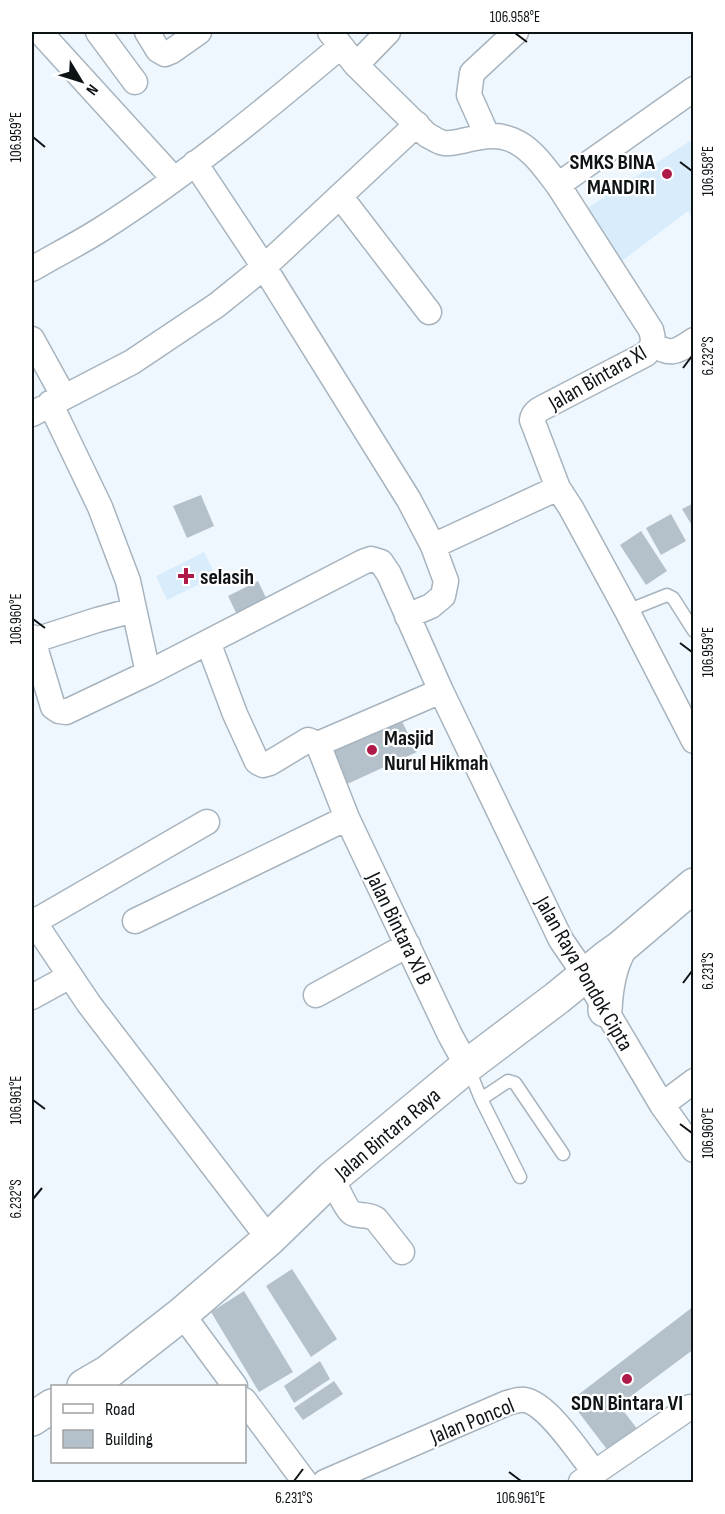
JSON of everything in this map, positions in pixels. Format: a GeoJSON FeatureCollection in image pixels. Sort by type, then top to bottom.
{"type":"FeatureCollection","features":[{"type":"Feature","properties":{"kind":"main road","name":"Jalan Bintara Raya"},"geometry":{"type":"LineString","coordinates":[[86,1385],[108,1372],[182,1314],[268,1239],[332,1178],[467,1066],[620,948],[693,885]]}},
{"type":"Feature","properties":{"kind":"main road"},"geometry":{"type":"LineString","coordinates":[[605,1010],[606,992],[613,960],[620,948]]}},
{"type":"Feature","properties":{"kind":"main road"},"geometry":{"type":"LineString","coordinates":[[32,1419],[51,1407]]}},
{"type":"Feature","properties":{"kind":"street"},"geometry":{"type":"LineString","coordinates":[[40,32],[174,179]]}},
{"type":"Feature","properties":{"kind":"street"},"geometry":{"type":"LineString","coordinates":[[98,32],[135,82]]}},
{"type":"Feature","properties":{"kind":"street"},"geometry":{"type":"LineString","coordinates":[[147,32],[158,50],[165,54],[199,32]]}},
{"type":"Feature","properties":{"kind":"street"},"geometry":{"type":"LineString","coordinates":[[32,268],[99,231],[174,179],[272,105],[343,47],[388,32]]}},
{"type":"Feature","properties":{"kind":"street"},"geometry":{"type":"LineString","coordinates":[[487,135],[469,95],[472,73],[516,32]]}},
{"type":"Feature","properties":{"kind":"street","name":"Jalan Bintara XI"},"geometry":{"type":"LineString","coordinates":[[343,47],[427,135],[436,140],[452,143],[487,135],[511,139],[522,145],[540,162],[558,185],[651,330],[653,344],[646,354],[544,406],[532,416],[531,420],[558,488],[627,611],[693,741]]}},
{"type":"Feature","properties":{"kind":"street"},"geometry":{"type":"LineString","coordinates":[[558,185],[693,89]]}},
{"type":"Feature","properties":{"kind":"street"},"geometry":{"type":"LineString","coordinates":[[49,405],[132,362],[217,305],[264,267],[417,124]]}},
{"type":"Feature","properties":{"kind":"street"},"geometry":{"type":"LineString","coordinates":[[195,163],[264,267],[410,500],[433,546],[446,581],[443,596],[430,606],[408,616]]}},
{"type":"Feature","properties":{"kind":"street"},"geometry":{"type":"LineString","coordinates":[[340,196],[429,312]]}},
{"type":"Feature","properties":{"kind":"street"},"geometry":{"type":"LineString","coordinates":[[32,339],[49,405],[100,507],[128,581],[148,673]]}},
{"type":"Feature","properties":{"kind":"street"},"geometry":{"type":"LineString","coordinates":[[653,344],[663,351],[671,351],[680,349],[693,340]]}},
{"type":"Feature","properties":{"kind":"street"},"geometry":{"type":"LineString","coordinates":[[433,546],[558,488]]}},
{"type":"Feature","properties":{"kind":"street","name":"Jalan Raya Pondok Cipta"},"geometry":{"type":"LineString","coordinates":[[208,642],[371,559],[381,562],[386,567],[441,691],[561,940],[585,975],[662,1105],[693,1150]]}},
{"type":"Feature","properties":{"kind":"street"},"geometry":{"type":"LineString","coordinates":[[134,610],[32,639],[53,707],[66,712],[208,642],[235,714],[257,762],[263,765],[270,764],[308,740],[318,744],[441,691]]}},
{"type":"Feature","properties":{"kind":"street","name":"Jalan Bintara XI B"},"geometry":{"type":"LineString","coordinates":[[318,744],[347,818],[450,1035],[467,1066]]}},
{"type":"Feature","properties":{"kind":"street"},"geometry":{"type":"LineString","coordinates":[[135,921],[347,818]]}},
{"type":"Feature","properties":{"kind":"street"},"geometry":{"type":"LineString","coordinates":[[207,822],[33,921],[89,1004],[268,1239]]}},
{"type":"Feature","properties":{"kind":"street"},"geometry":{"type":"LineString","coordinates":[[316,995],[408,945]]}},
{"type":"Feature","properties":{"kind":"street"},"geometry":{"type":"LineString","coordinates":[[32,998],[70,976]]}},
{"type":"Feature","properties":{"kind":"street"},"geometry":{"type":"LineString","coordinates":[[662,1105],[693,1081]]}},
{"type":"Feature","properties":{"kind":"street"},"geometry":{"type":"LineString","coordinates":[[332,1178],[350,1211],[376,1219],[402,1252]]}},
{"type":"Feature","properties":{"kind":"street"},"geometry":{"type":"LineString","coordinates":[[182,1314],[234,1385]]}},
{"type":"Feature","properties":{"kind":"street","name":"Jalan Poncol"},"geometry":{"type":"LineString","coordinates":[[325,1482],[507,1403],[523,1399],[534,1403],[551,1416],[588,1478]]}},
{"type":"Feature","properties":{"kind":"street"},"geometry":{"type":"LineString","coordinates":[[246,1403],[305,1482]]}},
{"type":"Feature","properties":{"kind":"street"},"geometry":{"type":"LineString","coordinates":[[588,1478],[692,1408]]}},
{"type":"Feature","properties":{"kind":"lane"},"geometry":{"type":"LineString","coordinates":[[627,611],[667,595],[673,598],[693,631]]}},
{"type":"Feature","properties":{"kind":"lane"},"geometry":{"type":"LineString","coordinates":[[467,1066],[520,1177]]}},
{"type":"Feature","properties":{"kind":"lane"},"geometry":{"type":"LineString","coordinates":[[481,1099],[508,1081],[515,1083],[563,1154]]}},
{"type":"Feature","properties":{"kind":"shaded area","name":"SMKS BINA MANDIRI"},"geometry":{"type":"Polygon","coordinates":[[[693,139],[693,220],[688,211],[618,264],[586,209],[693,139]]]}},
{"type":"Feature","properties":{"kind":"shaded area","name":"selasih"},"geometry":{"type":"Polygon","coordinates":[[[204,552],[216,576],[167,600],[156,576],[204,552]]]}},
{"type":"Feature","properties":{"kind":"building"},"geometry":{"type":"Polygon","coordinates":[[[201,495],[214,526],[187,538],[173,506],[201,495]]]}},
{"type":"Feature","properties":{"kind":"building"},"geometry":{"type":"Polygon","coordinates":[[[694,503],[694,522],[691,524],[682,509],[694,503]]]}},
{"type":"Feature","properties":{"kind":"building"},"geometry":{"type":"Polygon","coordinates":[[[671,514],[686,541],[661,555],[646,528],[671,514]]]}},
{"type":"Feature","properties":{"kind":"building"},"geometry":{"type":"Polygon","coordinates":[[[641,531],[667,571],[646,585],[620,545],[641,531]]]}},
{"type":"Feature","properties":{"kind":"building"},"geometry":{"type":"Polygon","coordinates":[[[258,581],[269,604],[239,619],[228,596],[258,581]]]}},
{"type":"Feature","properties":{"kind":"building","name":"Masjid Nurul Hikmah"},"geometry":{"type":"Polygon","coordinates":[[[399,715],[417,752],[345,785],[327,748],[399,715]]]}},
{"type":"Feature","properties":{"kind":"building"},"geometry":{"type":"Polygon","coordinates":[[[292,1269],[337,1339],[311,1357],[266,1286],[292,1269]]]}},
{"type":"Feature","properties":{"kind":"building"},"geometry":{"type":"Polygon","coordinates":[[[244,1291],[293,1372],[259,1392],[211,1312],[244,1291]]]}},
{"type":"Feature","properties":{"kind":"building","name":"SDN Bintara VI"},"geometry":{"type":"Polygon","coordinates":[[[694,1306],[694,1349],[619,1405],[638,1430],[609,1452],[570,1401],[694,1306]]]}},
{"type":"Feature","properties":{"kind":"building"},"geometry":{"type":"Polygon","coordinates":[[[320,1361],[330,1379],[294,1403],[284,1386],[320,1361]]]}},
{"type":"Feature","properties":{"kind":"building"},"geometry":{"type":"Polygon","coordinates":[[[334,1381],[343,1394],[303,1420],[294,1408],[334,1381]]]}},
{"type":"Feature","properties":{"kind":"place","name":"SMKS BINA MANDIRI"},"geometry":{"type":"Point","coordinates":[667,174]}},
{"type":"Feature","properties":{"kind":"place","name":"selasih"},"geometry":{"type":"Point","coordinates":[186,576]}},
{"type":"Feature","properties":{"kind":"place","name":"Masjid Nurul Hikmah"},"geometry":{"type":"Point","coordinates":[372,750]}},
{"type":"Feature","properties":{"kind":"place","name":"SDN Bintara VI"},"geometry":{"type":"Point","coordinates":[627,1379]}}]}
